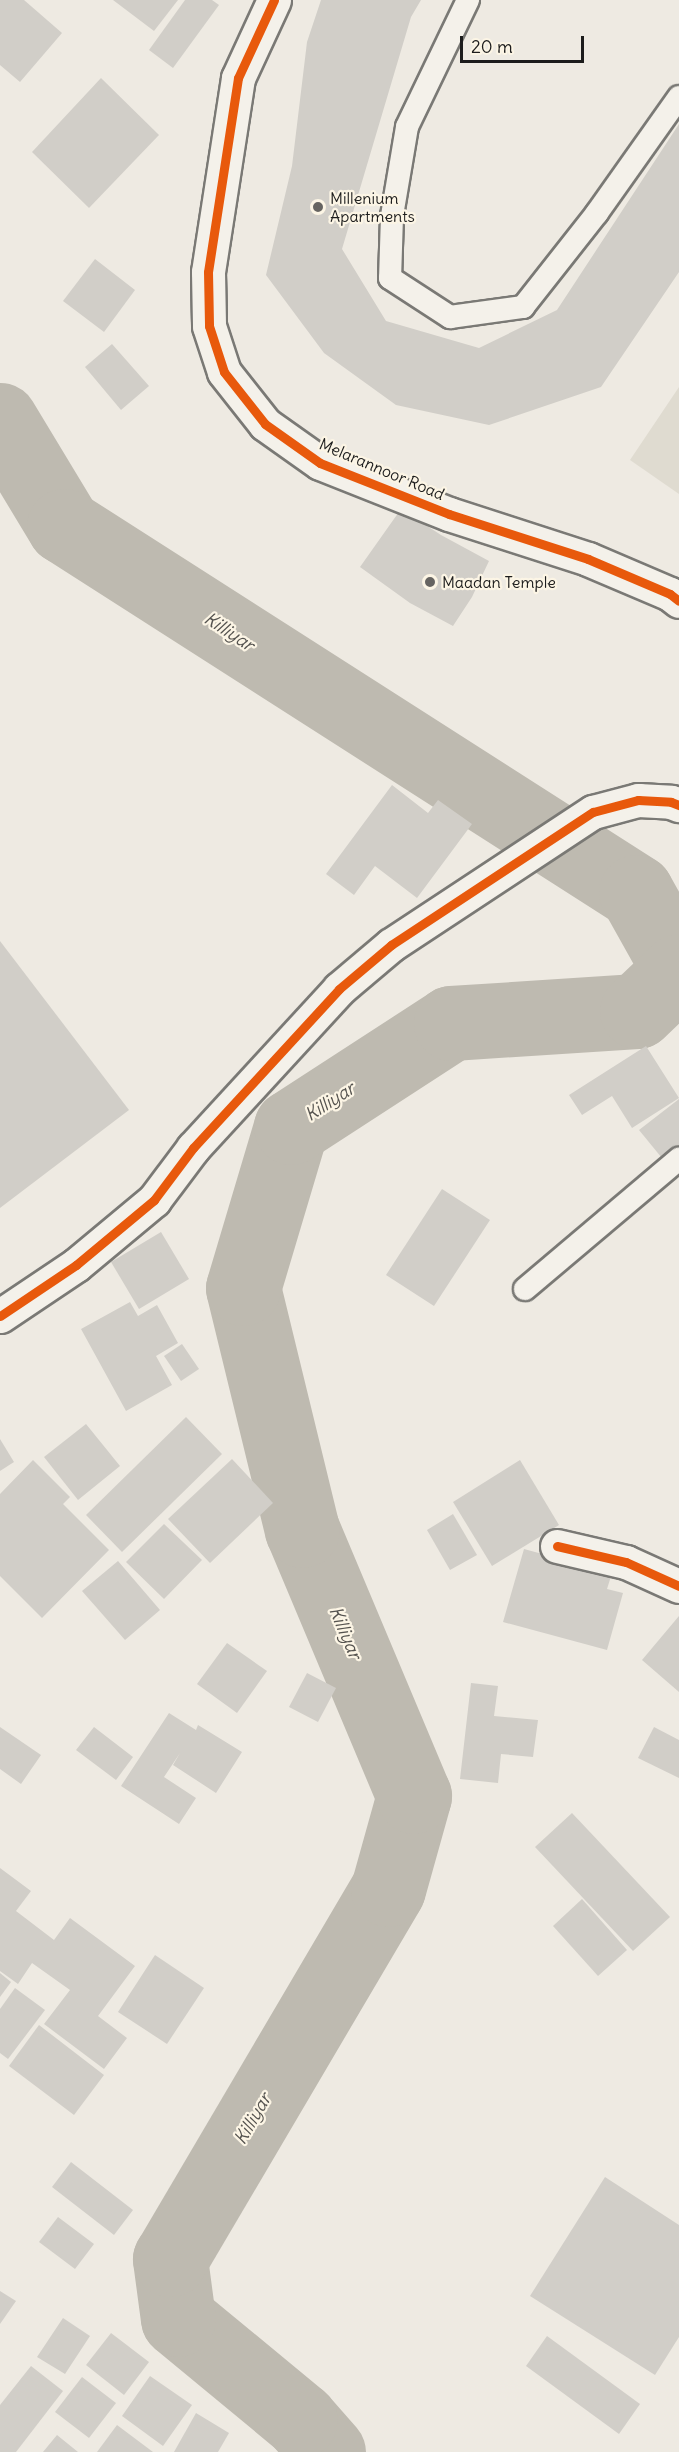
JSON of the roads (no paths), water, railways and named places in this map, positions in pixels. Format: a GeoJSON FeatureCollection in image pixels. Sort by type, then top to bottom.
{"type":"FeatureCollection","features":[{"type":"Feature","properties":{"kind":"street","name":"Melarannoor Road"},"geometry":{"type":"LineString","coordinates":[[274,0],[238,78],[208,272],[209,326],[224,372],[265,424],[320,463],[449,514],[588,559],[670,594],[679,601]]}},
{"type":"Feature","properties":{"kind":"street"},"geometry":{"type":"LineString","coordinates":[[0,1316],[76,1265],[154,1200],[193,1148],[339,989],[391,945],[593,812],[638,800],[671,802],[679,805]]}},
{"type":"Feature","properties":{"kind":"street"},"geometry":{"type":"LineString","coordinates":[[557,1546],[626,1562],[679,1586]]}},
{"type":"Feature","properties":{"kind":"lane"},"geometry":{"type":"LineString","coordinates":[[468,0],[407,128],[392,216],[390,278],[450,317],[522,307],[597,213],[679,97]]}},
{"type":"Feature","properties":{"kind":"lane"},"geometry":{"type":"LineString","coordinates":[[525,1289],[679,1159]]}},
{"type":"Feature","properties":{"kind":"waterway","name":"Killiyar"},"geometry":{"type":"LineString","coordinates":[[0,420],[64,526],[636,892],[679,969]]}},
{"type":"Feature","properties":{"kind":"waterway","name":"Killiyar"},"geometry":{"type":"LineString","coordinates":[[328,2452],[300,2420],[178,2319],[170,2259],[388,1889],[414,1796],[302,1530],[243,1288],[291,1127],[451,1023],[637,1011],[679,971]]}},
{"type":"Feature","properties":{"kind":"place","name":"Millenium Apartments"},"geometry":{"type":"Point","coordinates":[318,207]}},
{"type":"Feature","properties":{"kind":"place","name":"Maadan Temple"},"geometry":{"type":"Point","coordinates":[430,582]}}]}
